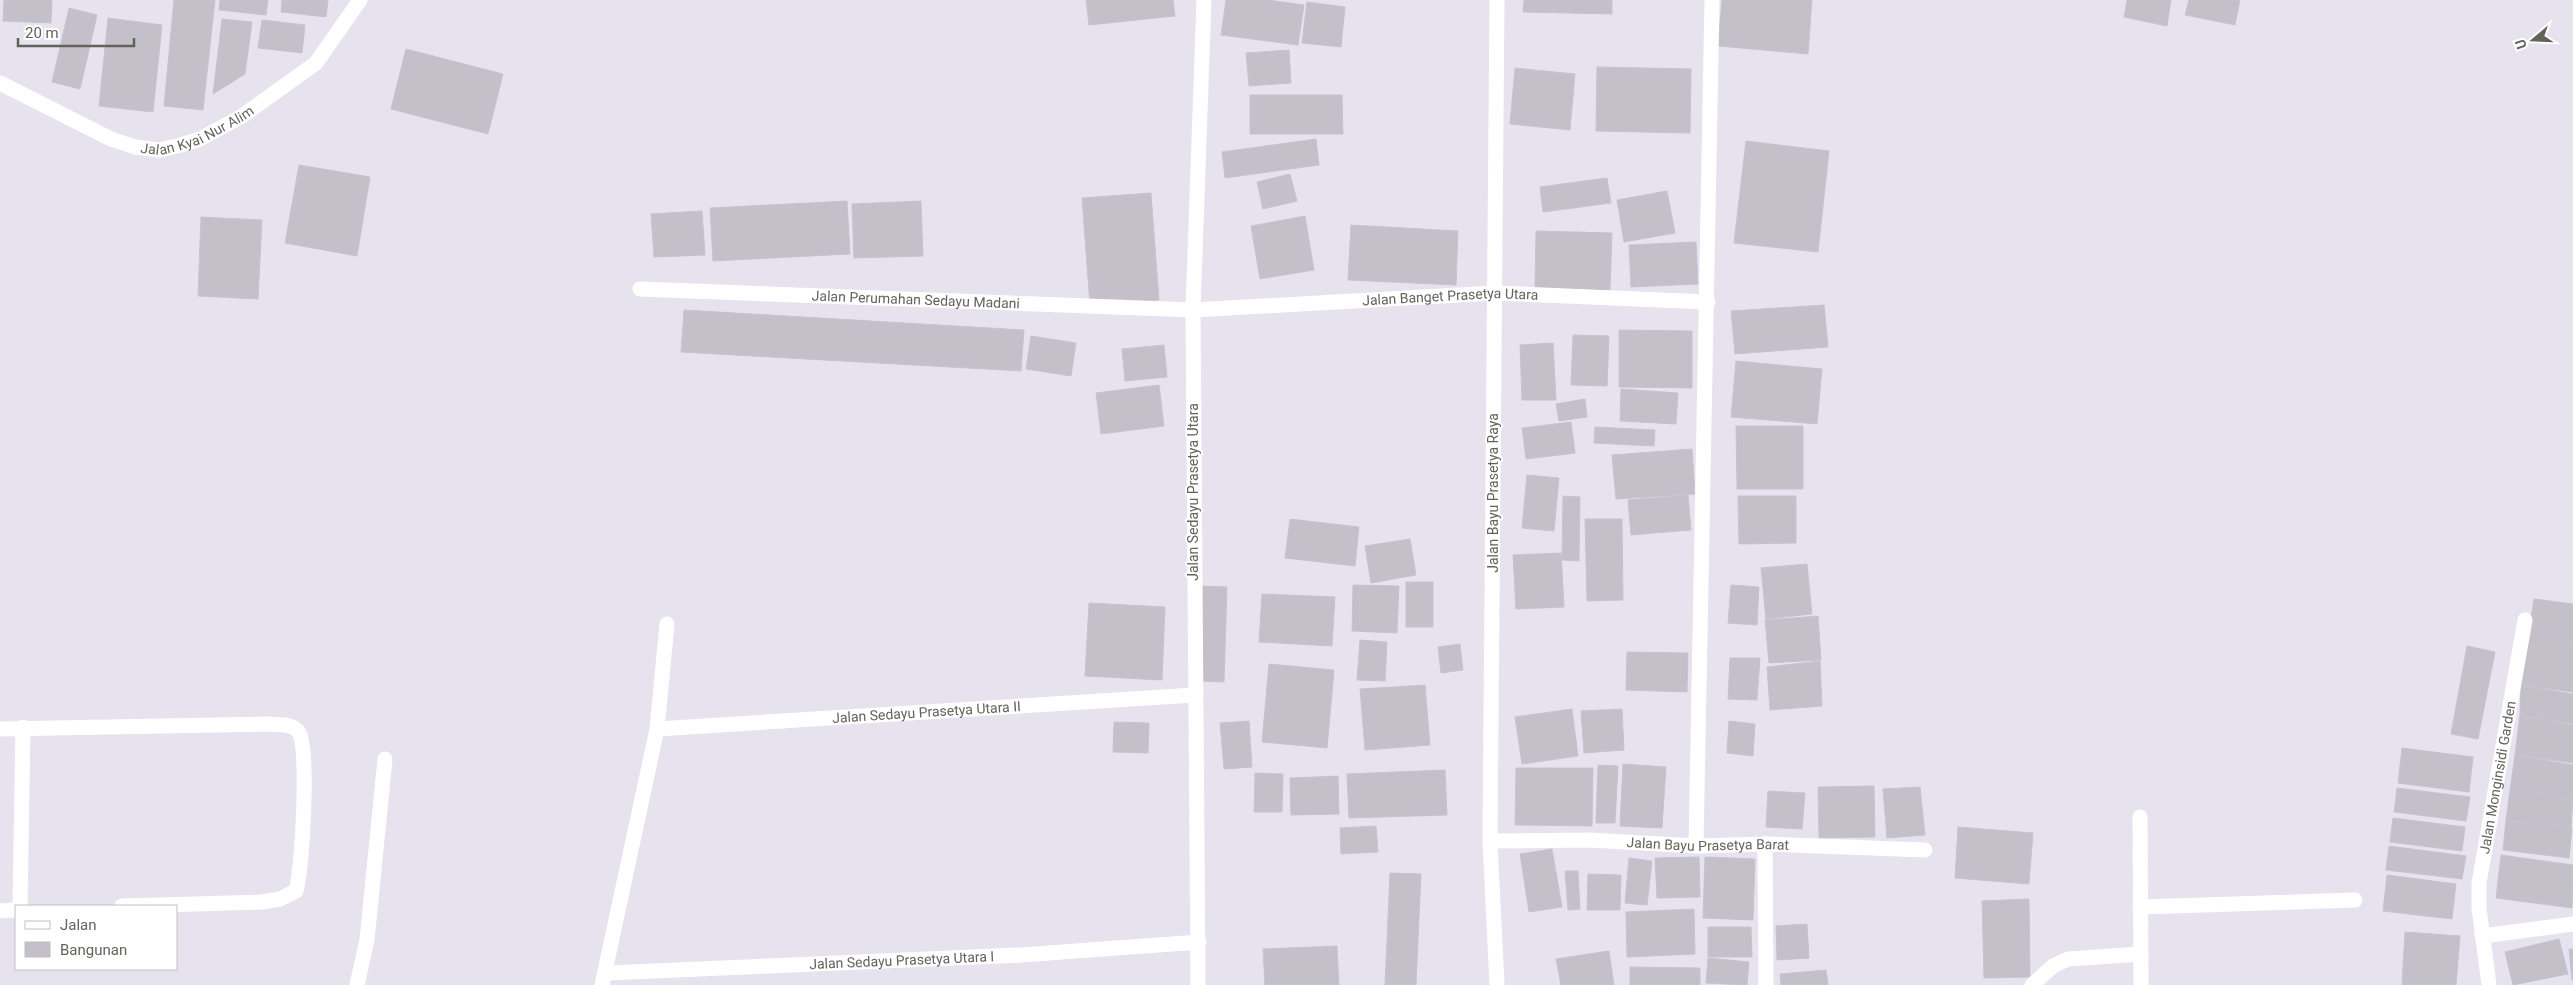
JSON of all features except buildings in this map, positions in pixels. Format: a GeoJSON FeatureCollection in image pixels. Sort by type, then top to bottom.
{"type":"FeatureCollection","features":[{"type":"Feature","properties":{"kind":"street","name":"Jalan Kyai Nur Alim"},"geometry":{"type":"LineString","coordinates":[[0,83],[111,139],[135,147],[160,150],[181,146],[200,139],[242,116],[316,63],[360,0]]}},
{"type":"Feature","properties":{"kind":"street","name":"Jalan Sedayu Prasetya Utara"},"geometry":{"type":"LineString","coordinates":[[1198,985],[1199,942],[1194,695],[1193,310],[1204,0]]}},
{"type":"Feature","properties":{"kind":"street","name":"Jalan Bayu Prasetya Raya"},"geometry":{"type":"LineString","coordinates":[[1497,0],[1490,841],[1497,985]]}},
{"type":"Feature","properties":{"kind":"street"},"geometry":{"type":"LineString","coordinates":[[1696,846],[1708,302],[1712,0]]}},
{"type":"Feature","properties":{"kind":"street","name":"Jalan Perumahan Sedayu Madani"},"geometry":{"type":"LineString","coordinates":[[640,289],[1193,310]]}},
{"type":"Feature","properties":{"kind":"street","name":"Jalan Banget Prasetya Utara"},"geometry":{"type":"LineString","coordinates":[[1193,310],[1494,293],[1708,302]]}},
{"type":"Feature","properties":{"kind":"street","name":"Jalan Monginsidi Garden"},"geometry":{"type":"LineString","coordinates":[[2489,985],[2482,936],[2480,883],[2525,620]]}},
{"type":"Feature","properties":{"kind":"street"},"geometry":{"type":"LineString","coordinates":[[604,979],[658,729],[667,624]]}},
{"type":"Feature","properties":{"kind":"street","name":"Jalan Sedayu Prasetya Utara II"},"geometry":{"type":"LineString","coordinates":[[658,729],[1194,695]]}},
{"type":"Feature","properties":{"kind":"street"},"geometry":{"type":"LineString","coordinates":[[0,728],[269,724],[290,726],[298,731],[301,736],[304,762],[302,845],[296,891],[280,899],[262,902],[157,905]]}},
{"type":"Feature","properties":{"kind":"street"},"geometry":{"type":"LineString","coordinates":[[20,905],[23,727]]}},
{"type":"Feature","properties":{"kind":"street"},"geometry":{"type":"LineString","coordinates":[[357,985],[368,940],[385,759]]}},
{"type":"Feature","properties":{"kind":"street"},"geometry":{"type":"LineString","coordinates":[[2140,817],[2141,985]]}},
{"type":"Feature","properties":{"kind":"street","name":"Jalan Bayu Prasetya Barat"},"geometry":{"type":"LineString","coordinates":[[1490,841],[1590,840],[1696,846],[1765,844],[1925,850]]}},
{"type":"Feature","properties":{"kind":"street"},"geometry":{"type":"LineString","coordinates":[[1765,844],[1766,985]]}},
{"type":"Feature","properties":{"kind":"street"},"geometry":{"type":"LineString","coordinates":[[2140,908],[2355,900]]}},
{"type":"Feature","properties":{"kind":"street"},"geometry":{"type":"LineString","coordinates":[[0,911],[15,910]]}},
{"type":"Feature","properties":{"kind":"street"},"geometry":{"type":"LineString","coordinates":[[2482,936],[2573,924]]}},
{"type":"Feature","properties":{"kind":"street","name":"Jalan Sedayu Prasetya Utara I"},"geometry":{"type":"LineString","coordinates":[[604,979],[1021,955],[1199,942]]}},
{"type":"Feature","properties":{"kind":"street"},"geometry":{"type":"LineString","coordinates":[[2032,985],[2053,966],[2068,959],[2140,954]]}}]}
